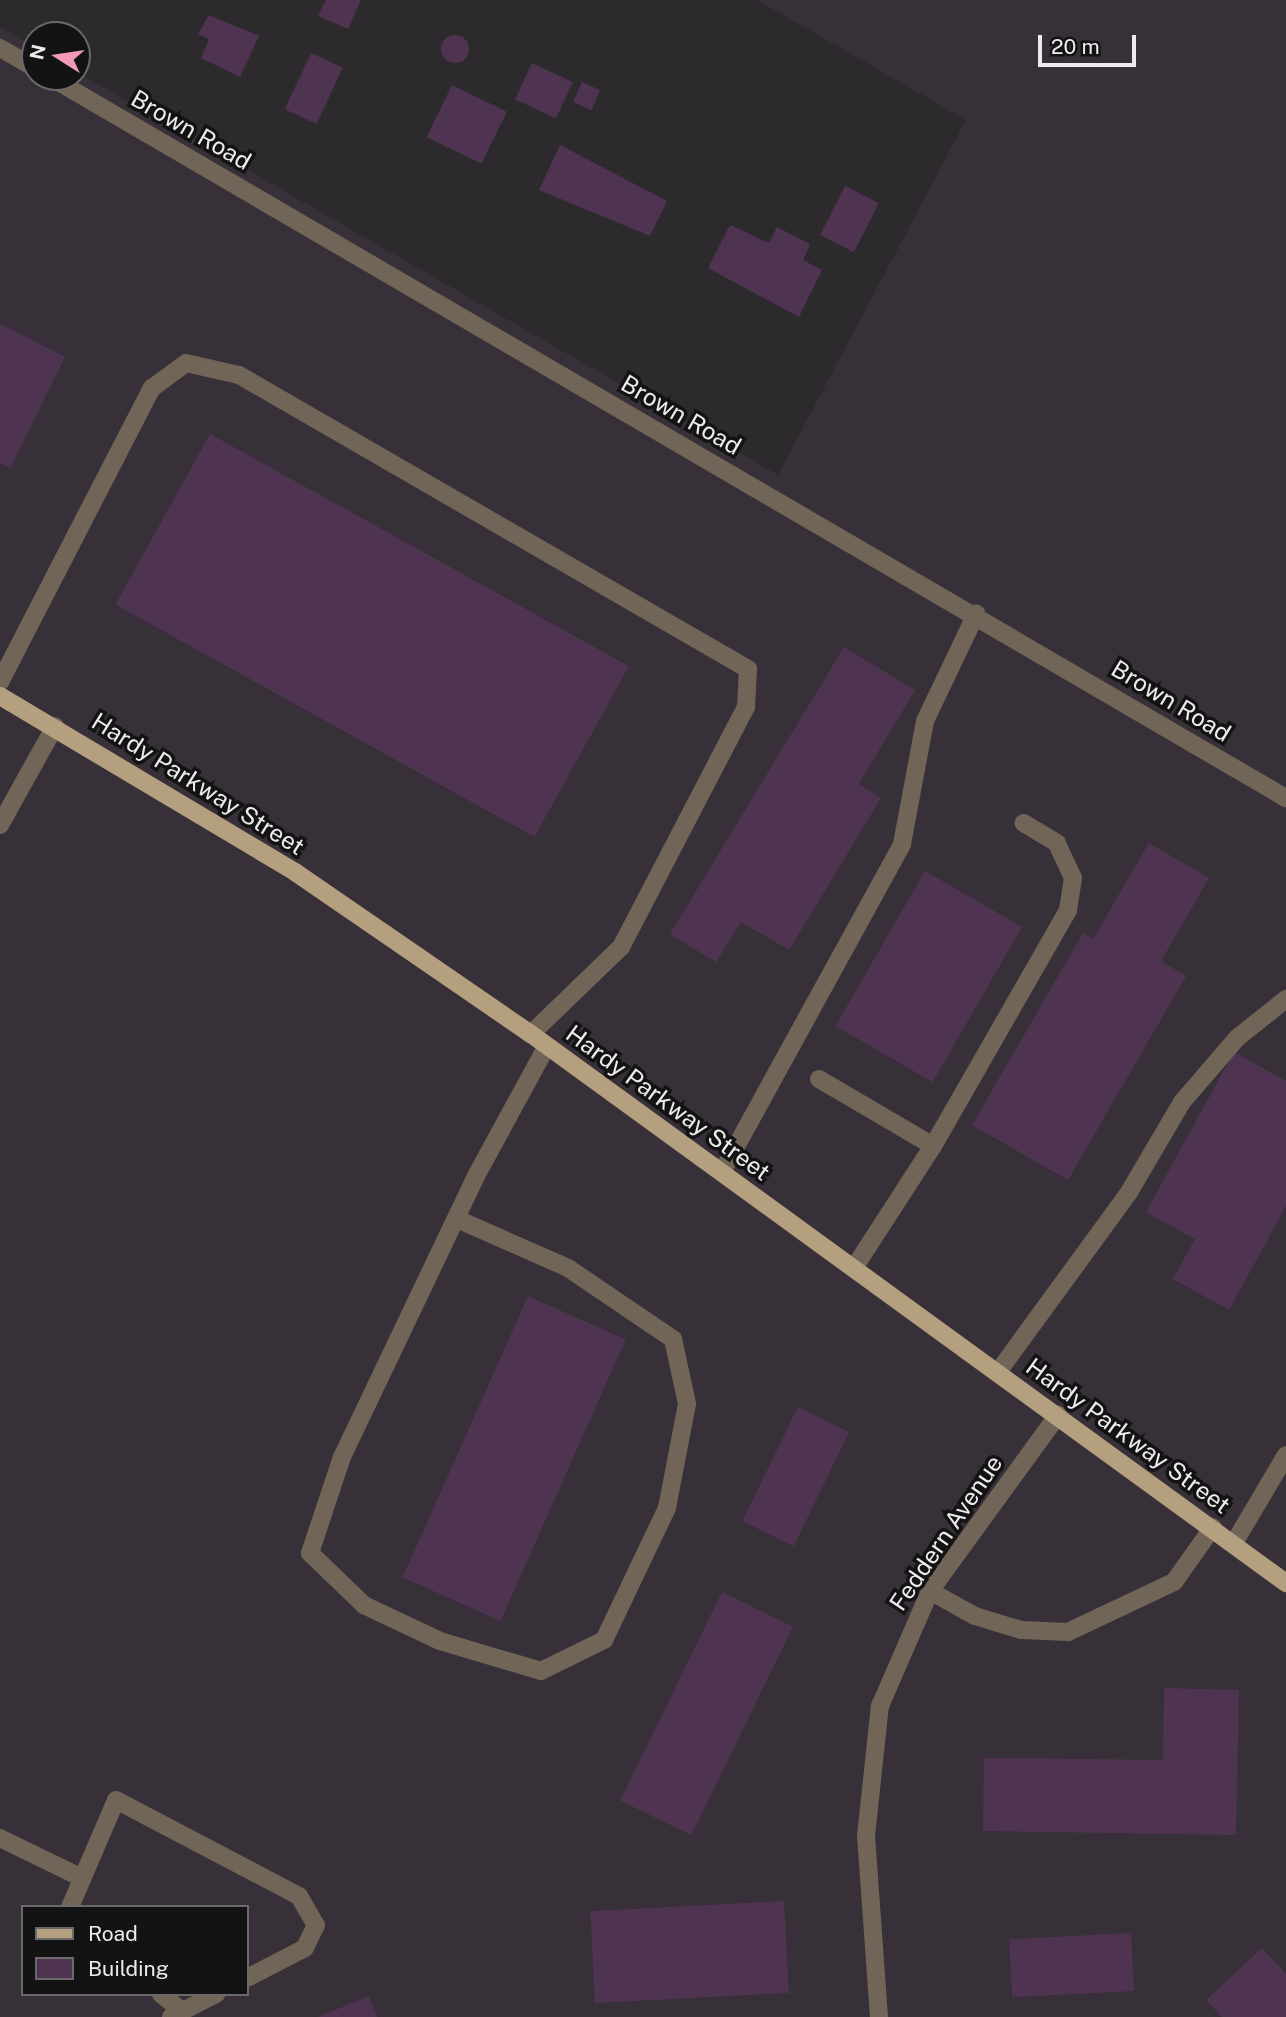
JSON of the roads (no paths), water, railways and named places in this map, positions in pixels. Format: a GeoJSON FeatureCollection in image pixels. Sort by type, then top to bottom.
{"type":"FeatureCollection","features":[{"type":"Feature","properties":{"kind":"main road","name":"Hardy Parkway Street"},"geometry":{"type":"LineString","coordinates":[[0,696],[55,726],[295,872],[531,1034],[1213,1527],[1286,1583]]}},
{"type":"Feature","properties":{"kind":"street"},"geometry":{"type":"LineString","coordinates":[[0,48],[21,60]]}},
{"type":"Feature","properties":{"kind":"street","name":"Brown Road"},"geometry":{"type":"LineString","coordinates":[[74,91],[976,614],[1286,798]]}},
{"type":"Feature","properties":{"kind":"street"},"geometry":{"type":"LineString","coordinates":[[0,682],[152,388],[186,363],[239,375],[748,669],[746,707],[621,947],[531,1034]]}},
{"type":"Feature","properties":{"kind":"street"},"geometry":{"type":"LineString","coordinates":[[722,1172],[902,844],[925,721],[976,614]]}},
{"type":"Feature","properties":{"kind":"street"},"geometry":{"type":"LineString","coordinates":[[0,825],[55,726]]}},
{"type":"Feature","properties":{"kind":"street"},"geometry":{"type":"LineString","coordinates":[[854,1268],[933,1146],[1068,911],[1073,878],[1057,844],[1024,823]]}},
{"type":"Feature","properties":{"kind":"street"},"geometry":{"type":"LineString","coordinates":[[998,1372],[1128,1194],[1182,1102],[1237,1038],[1286,999]]}},
{"type":"Feature","properties":{"kind":"street"},"geometry":{"type":"LineString","coordinates":[[457,1219],[568,1268],[673,1339],[687,1404],[667,1508],[604,1640],[541,1671],[440,1641],[364,1605],[310,1553],[342,1457],[457,1219],[547,1046]]}},
{"type":"Feature","properties":{"kind":"street"},"geometry":{"type":"LineString","coordinates":[[819,1079],[933,1146]]}},
{"type":"Feature","properties":{"kind":"street","name":"Feddern Avenue"},"geometry":{"type":"LineString","coordinates":[[879,2017],[866,1836],[868,1771],[880,1706],[930,1591],[1058,1415]]}},
{"type":"Feature","properties":{"kind":"street"},"geometry":{"type":"LineString","coordinates":[[1234,1543],[1286,1455]]}},
{"type":"Feature","properties":{"kind":"street"},"geometry":{"type":"LineString","coordinates":[[930,1591],[998,1623],[1068,1632],[1174,1582],[1213,1527]]}},
{"type":"Feature","properties":{"kind":"street"},"geometry":{"type":"LineString","coordinates":[[71,1905],[116,1800],[299,1896],[316,1925],[306,1948],[248,1977]]}},
{"type":"Feature","properties":{"kind":"street"},"geometry":{"type":"LineString","coordinates":[[0,1838],[82,1878]]}},
{"type":"Feature","properties":{"kind":"street"},"geometry":{"type":"LineString","coordinates":[[163,1996],[177,2014],[212,1996]]}}]}
